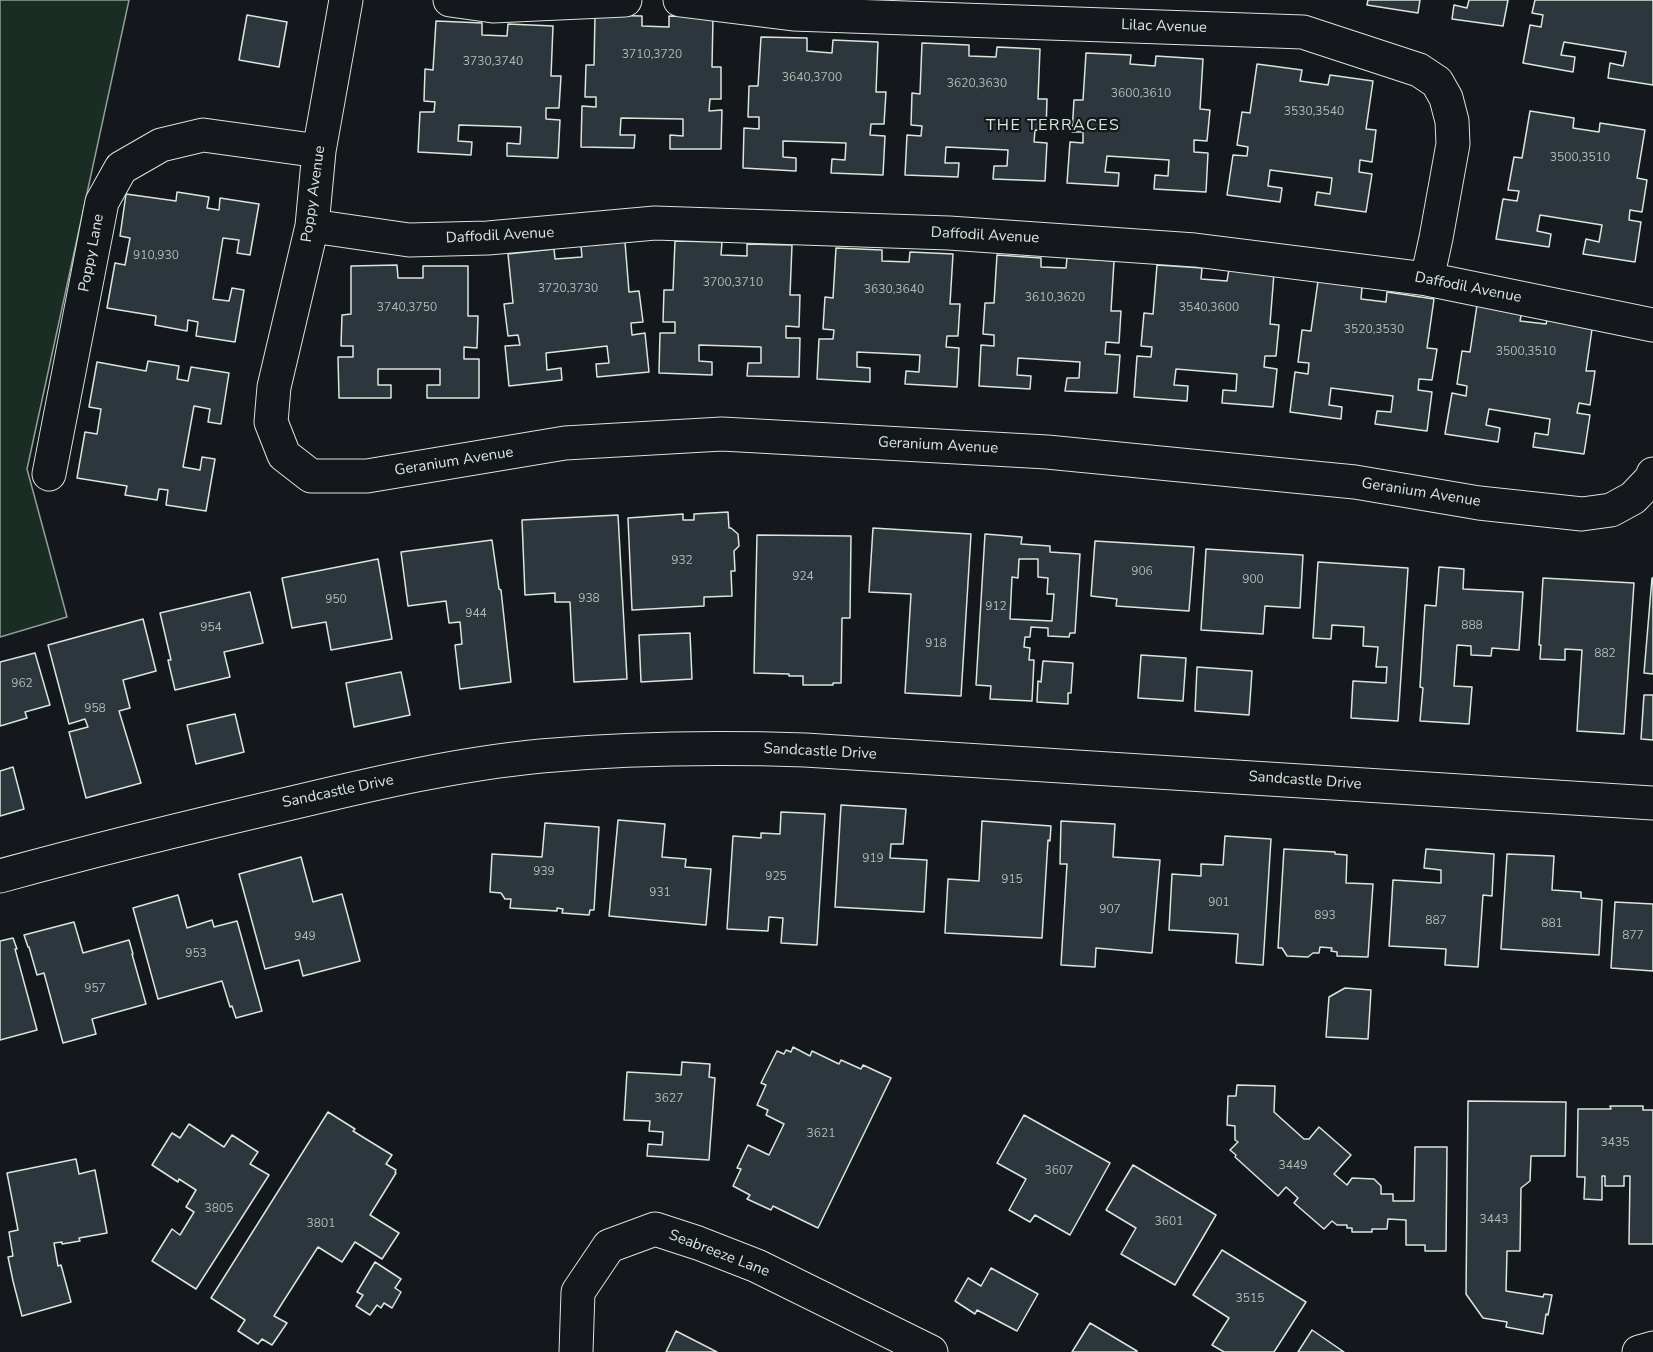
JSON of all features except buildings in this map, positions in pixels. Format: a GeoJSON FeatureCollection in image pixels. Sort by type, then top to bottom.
{"type":"FeatureCollection","features":[{"type":"Feature","properties":{"kind":"street","name":"Poppy Avenue"},"geometry":{"type":"LineString","coordinates":[[274,387],[312,226],[319,151],[346,0]]}},
{"type":"Feature","properties":{"kind":"street"},"geometry":{"type":"LineString","coordinates":[[450,0],[493,6],[625,0]]}},
{"type":"Feature","properties":{"kind":"street","name":"Lilac Avenue"},"geometry":{"type":"LineString","coordinates":[[680,0],[793,14],[1303,32],[1419,70],[1437,82],[1446,98],[1453,132],[1453,144],[1427,279]]}},
{"type":"Feature","properties":{"kind":"street","name":"Poppy Lane"},"geometry":{"type":"LineString","coordinates":[[49,474],[102,202],[120,168],[160,145],[204,135],[319,151]]}},
{"type":"Feature","properties":{"kind":"street","name":"Daffodil Avenue"},"geometry":{"type":"LineString","coordinates":[[312,226],[409,240],[499,237],[655,223],[949,233],[1195,250],[1427,279],[1653,325]]}},
{"type":"Feature","properties":{"kind":"street","name":"Geranium Avenue"},"geometry":{"type":"LineString","coordinates":[[274,387],[271,422],[284,455],[311,476],[367,476],[565,443],[722,434],[1047,452],[1355,482],[1479,503],[1582,514],[1611,510],[1634,498],[1653,474]]}},
{"type":"Feature","properties":{"kind":"street","name":"Sandcastle Drive"},"geometry":{"type":"LineString","coordinates":[[0,876],[244,813],[364,786],[451,769],[539,756],[627,749],[716,747],[805,750],[1653,803]]}},
{"type":"Feature","properties":{"kind":"street","name":"Seabreeze Lane"},"geometry":{"type":"LineString","coordinates":[[576,1352],[578,1292],[609,1246],[655,1229],[757,1266],[931,1352]]}},
{"type":"Feature","properties":{"kind":"street"},"geometry":{"type":"LineString","coordinates":[[1639,1352],[1653,1348]]}},
{"type":"Feature","properties":{"kind":"green space"},"geometry":{"type":"Polygon","coordinates":[[[0,0],[129,0],[27,469],[67,617],[0,637],[0,0]]]}},
{"type":"Feature","properties":{"kind":"district","name":"THE TERRACES"},"geometry":{"type":"Point","coordinates":[1053,126]}}]}
